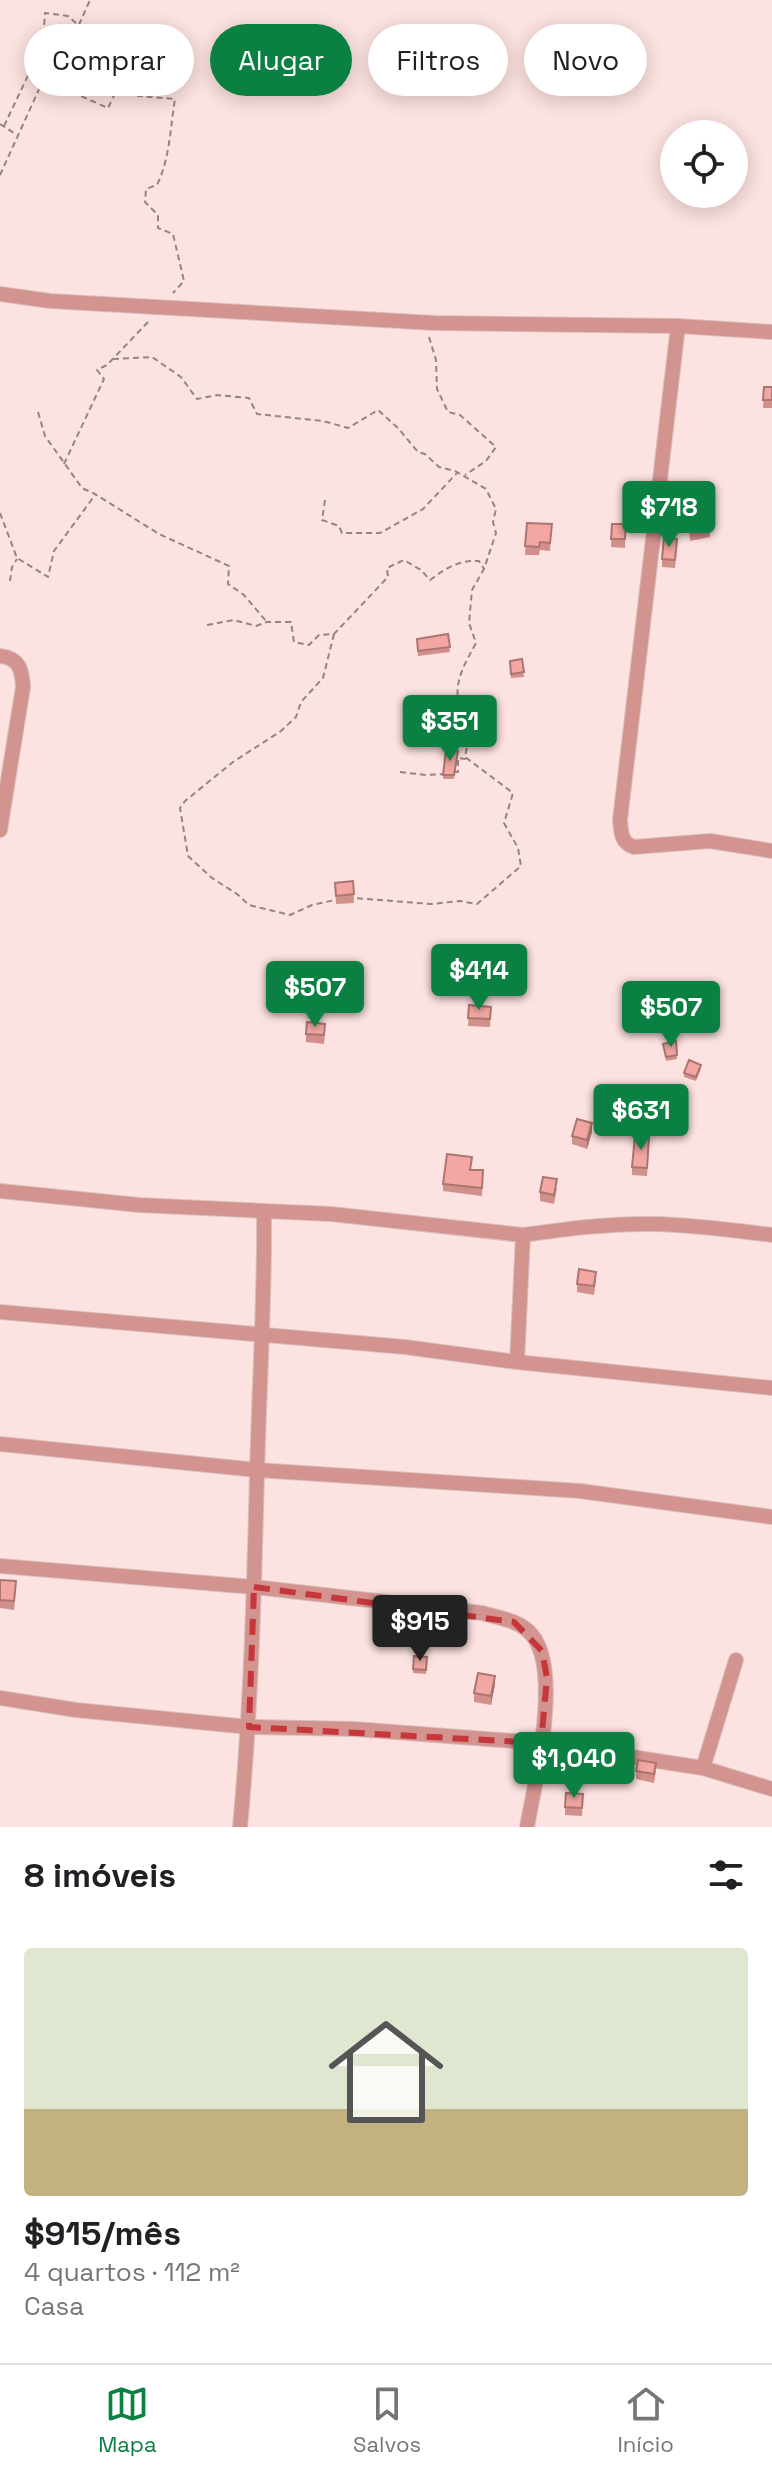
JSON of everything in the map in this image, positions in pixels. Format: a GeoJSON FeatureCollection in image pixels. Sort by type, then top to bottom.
{"type":"FeatureCollection","features":[{"type":"Feature","properties":{"kind":"street"},"geometry":{"type":"LineString","coordinates":[[0,294],[50,301],[435,323],[678,326],[772,332]]}},
{"type":"Feature","properties":{"kind":"street"},"geometry":{"type":"LineString","coordinates":[[678,326],[620,820],[622,837],[634,847],[710,841],[772,851]]}},
{"type":"Feature","properties":{"kind":"street"},"geometry":{"type":"LineString","coordinates":[[0,656],[11,657],[19,665],[23,687],[0,830]]}},
{"type":"Feature","properties":{"kind":"street"},"geometry":{"type":"LineString","coordinates":[[0,1191],[139,1205],[331,1214],[523,1235],[651,1224],[772,1235]]}},
{"type":"Feature","properties":{"kind":"street"},"geometry":{"type":"LineString","coordinates":[[240,1827],[249,1727],[263,1335],[264,1212]]}},
{"type":"Feature","properties":{"kind":"street"},"geometry":{"type":"LineString","coordinates":[[517,1362],[523,1235]]}},
{"type":"Feature","properties":{"kind":"street"},"geometry":{"type":"LineString","coordinates":[[0,1312],[405,1347],[517,1362],[772,1388]]}},
{"type":"Feature","properties":{"kind":"street"},"geometry":{"type":"LineString","coordinates":[[0,1444],[257,1470],[580,1491],[772,1517]]}},
{"type":"Feature","properties":{"kind":"street"},"geometry":{"type":"LineString","coordinates":[[0,1566],[254,1587],[482,1613],[514,1622],[531,1633],[542,1651],[547,1678],[541,1743],[527,1827]]}},
{"type":"Feature","properties":{"kind":"street"},"geometry":{"type":"LineString","coordinates":[[703,1768],[736,1660]]}},
{"type":"Feature","properties":{"kind":"street"},"geometry":{"type":"LineString","coordinates":[[0,1698],[76,1710],[249,1727],[354,1729],[541,1743],[703,1768],[772,1789]]}},
{"type":"Feature","properties":{"kind":"path"},"geometry":{"type":"LineString","coordinates":[[79,24],[90,0]]}},
{"type":"Feature","properties":{"kind":"path"},"geometry":{"type":"LineString","coordinates":[[44,24],[45,13],[68,16],[78,24]]}},
{"type":"Feature","properties":{"kind":"path"},"geometry":{"type":"LineString","coordinates":[[18,135],[2,125],[24,82]]}},
{"type":"Feature","properties":{"kind":"path"},"geometry":{"type":"LineString","coordinates":[[0,175],[36,96]]}},
{"type":"Feature","properties":{"kind":"path"},"geometry":{"type":"LineString","coordinates":[[81,96],[108,108],[114,96]]}},
{"type":"Feature","properties":{"kind":"path"},"geometry":{"type":"LineString","coordinates":[[64,464],[104,379],[97,370],[113,359],[184,281],[173,234],[158,228],[158,215],[145,202],[146,189],[157,185],[168,155],[175,99],[138,96]]}},
{"type":"Feature","properties":{"kind":"path"},"geometry":{"type":"LineString","coordinates":[[435,323],[429,335],[436,360],[437,389],[448,412],[460,415],[496,447],[486,461],[464,476]]}},
{"type":"Feature","properties":{"kind":"path"},"geometry":{"type":"LineString","coordinates":[[113,359],[152,357],[181,377],[197,399],[217,395],[249,398],[257,414],[323,421],[348,428],[378,410],[418,452],[425,454],[439,467],[458,472],[486,489],[496,509],[493,522],[496,533],[484,569],[472,590],[469,623],[476,643],[459,677],[457,688],[458,701],[471,711],[478,728],[468,741],[465,757],[513,793],[504,823],[518,848],[521,866],[477,904],[348,898]]}},
{"type":"Feature","properties":{"kind":"path"},"geometry":{"type":"LineString","coordinates":[[38,412],[45,436],[82,488],[159,534],[229,566],[228,584],[244,595],[267,622]]}},
{"type":"Feature","properties":{"kind":"path"},"geometry":{"type":"LineString","coordinates":[[325,500],[322,520],[339,526],[342,533],[380,533],[423,509],[458,472]]}},
{"type":"Feature","properties":{"kind":"path"},"geometry":{"type":"LineString","coordinates":[[0,513],[17,558],[48,577],[54,551],[95,494]]}},
{"type":"Feature","properties":{"kind":"path"},"geometry":{"type":"LineString","coordinates":[[10,581],[17,558]]}},
{"type":"Feature","properties":{"kind":"path"},"geometry":{"type":"LineString","coordinates":[[336,900],[312,905],[290,915],[249,905],[188,856],[180,808],[233,762],[281,731],[296,717],[301,702],[323,678],[334,634],[388,577],[387,568],[404,560],[421,570],[430,580],[449,566],[469,560],[479,561],[484,569]]}},
{"type":"Feature","properties":{"kind":"path"},"geometry":{"type":"LineString","coordinates":[[207,625],[234,620],[256,626],[267,622],[291,622],[294,642],[309,645],[319,635],[334,634]]}},
{"type":"Feature","properties":{"kind":"path"},"geometry":{"type":"LineString","coordinates":[[400,772],[426,775],[458,772],[458,758],[468,759]]}},
{"type":"Feature","properties":{"kind":"highlighted area"},"geometry":{"type":"Polygon","coordinates":[[[254,1587],[514,1622],[542,1651],[547,1678],[541,1743],[249,1727],[254,1587]]]}},
{"type":"Feature","properties":{"kind":"building"},"geometry":{"type":"Polygon","coordinates":[[[764,387],[772,387],[772,400],[763,400],[764,387]]]}},
{"type":"Feature","properties":{"kind":"building"},"geometry":{"type":"Polygon","coordinates":[[[708,516],[710,529],[690,532],[688,519],[708,516]]]}},
{"type":"Feature","properties":{"kind":"building"},"geometry":{"type":"Polygon","coordinates":[[[527,523],[552,524],[550,543],[540,542],[539,547],[525,546],[527,523]]]}},
{"type":"Feature","properties":{"kind":"building"},"geometry":{"type":"Polygon","coordinates":[[[612,524],[626,524],[625,539],[611,539],[612,524]]]}},
{"type":"Feature","properties":{"kind":"building"},"geometry":{"type":"Polygon","coordinates":[[[664,537],[677,539],[675,560],[662,559],[664,537]]]}},
{"type":"Feature","properties":{"kind":"building"},"geometry":{"type":"Polygon","coordinates":[[[448,634],[450,647],[418,651],[417,639],[448,634]]]}},
{"type":"Feature","properties":{"kind":"building"},"geometry":{"type":"Polygon","coordinates":[[[522,659],[524,672],[511,674],[510,661],[522,659]]]}},
{"type":"Feature","properties":{"kind":"building"},"geometry":{"type":"Polygon","coordinates":[[[446,750],[458,751],[454,775],[443,775],[446,750]]]}},
{"type":"Feature","properties":{"kind":"building"},"geometry":{"type":"Polygon","coordinates":[[[353,881],[354,894],[336,896],[335,883],[353,881]]]}},
{"type":"Feature","properties":{"kind":"building"},"geometry":{"type":"Polygon","coordinates":[[[469,1005],[491,1007],[490,1019],[468,1018],[469,1005]]]}},
{"type":"Feature","properties":{"kind":"building"},"geometry":{"type":"Polygon","coordinates":[[[307,1022],[325,1024],[324,1035],[306,1034],[307,1022]]]}},
{"type":"Feature","properties":{"kind":"building"},"geometry":{"type":"Polygon","coordinates":[[[676,1041],[677,1055],[666,1057],[663,1044],[676,1041]]]}},
{"type":"Feature","properties":{"kind":"building"},"geometry":{"type":"Polygon","coordinates":[[[689,1060],[701,1065],[696,1077],[684,1073],[689,1060]]]}},
{"type":"Feature","properties":{"kind":"building"},"geometry":{"type":"Polygon","coordinates":[[[577,1119],[592,1123],[587,1140],[572,1136],[577,1119]]]}},
{"type":"Feature","properties":{"kind":"building"},"geometry":{"type":"Polygon","coordinates":[[[635,1136],[649,1137],[647,1168],[632,1167],[635,1136]]]}},
{"type":"Feature","properties":{"kind":"building"},"geometry":{"type":"Polygon","coordinates":[[[447,1154],[472,1157],[470,1170],[483,1170],[482,1188],[443,1184],[447,1154]]]}},
{"type":"Feature","properties":{"kind":"building"},"geometry":{"type":"Polygon","coordinates":[[[543,1177],[557,1179],[554,1195],[540,1192],[543,1177]]]}},
{"type":"Feature","properties":{"kind":"building"},"geometry":{"type":"Polygon","coordinates":[[[579,1269],[596,1272],[594,1286],[577,1284],[579,1269]]]}},
{"type":"Feature","properties":{"kind":"building"},"geometry":{"type":"Polygon","coordinates":[[[0,1580],[16,1581],[14,1601],[0,1600],[0,1580]]]}},
{"type":"Feature","properties":{"kind":"building"},"geometry":{"type":"Polygon","coordinates":[[[414,1656],[427,1657],[426,1670],[413,1669],[414,1656]]]}},
{"type":"Feature","properties":{"kind":"building"},"geometry":{"type":"Polygon","coordinates":[[[478,1673],[495,1676],[491,1696],[474,1693],[478,1673]]]}},
{"type":"Feature","properties":{"kind":"building"},"geometry":{"type":"Polygon","coordinates":[[[638,1760],[656,1763],[654,1774],[636,1771],[638,1760]]]}},
{"type":"Feature","properties":{"kind":"building"},"geometry":{"type":"Polygon","coordinates":[[[566,1793],[583,1794],[582,1808],[565,1807],[566,1793]]]}}]}
